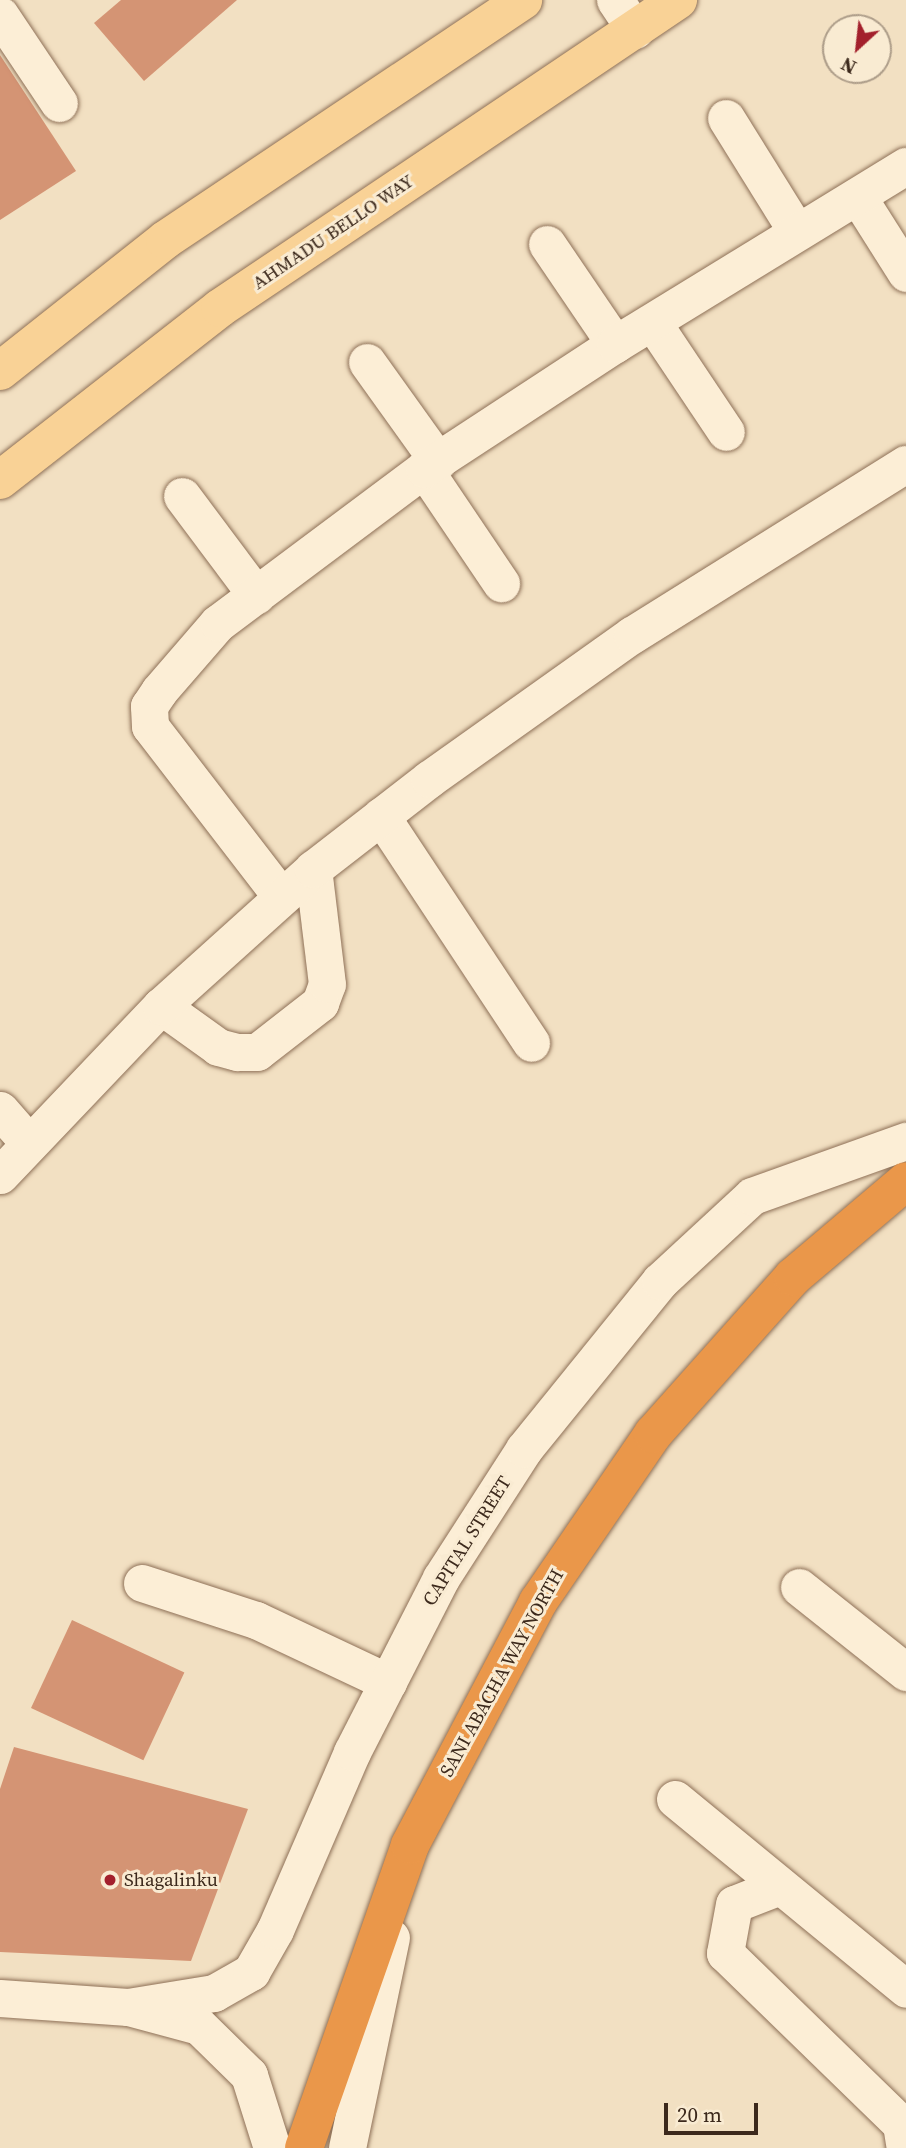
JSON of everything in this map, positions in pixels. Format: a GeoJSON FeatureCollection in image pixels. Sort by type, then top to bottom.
{"type":"FeatureCollection","features":[{"type":"Feature","properties":{"kind":"highway","name":"SANI ABACHA WAY NORTH"},"geometry":{"type":"LineString","coordinates":[[304,2148],[410,1845],[538,1602],[653,1434],[793,1276],[906,1181]]}},
{"type":"Feature","properties":{"kind":"main road"},"geometry":{"type":"LineString","coordinates":[[0,371],[165,240],[523,0]]}},
{"type":"Feature","properties":{"kind":"main road","name":"AHMADU BELLO WAY"},"geometry":{"type":"LineString","coordinates":[[0,480],[220,308],[625,15],[678,0]]}},
{"type":"Feature","properties":{"kind":"street"},"geometry":{"type":"LineString","coordinates":[[0,15],[59,103]]}},
{"type":"Feature","properties":{"kind":"street"},"geometry":{"type":"LineString","coordinates":[[726,118],[797,232]]}},
{"type":"Feature","properties":{"kind":"street"},"geometry":{"type":"LineString","coordinates":[[280,895],[147,716],[159,691],[218,623],[431,465],[615,344],[906,166]]}},
{"type":"Feature","properties":{"kind":"street"},"geometry":{"type":"LineString","coordinates":[[858,197],[906,274]]}},
{"type":"Feature","properties":{"kind":"street"},"geometry":{"type":"LineString","coordinates":[[547,244],[615,344]]}},
{"type":"Feature","properties":{"kind":"street"},"geometry":{"type":"LineString","coordinates":[[653,323],[726,432]]}},
{"type":"Feature","properties":{"kind":"street"},"geometry":{"type":"LineString","coordinates":[[367,362],[501,583]]}},
{"type":"Feature","properties":{"kind":"street"},"geometry":{"type":"LineString","coordinates":[[0,1175],[28,1142],[161,1006],[280,895],[313,869],[381,816],[632,635],[906,464]]}},
{"type":"Feature","properties":{"kind":"street"},"geometry":{"type":"LineString","coordinates":[[182,496],[256,595]]}},
{"type":"Feature","properties":{"kind":"street"},"geometry":{"type":"LineString","coordinates":[[381,816],[531,1043]]}},
{"type":"Feature","properties":{"kind":"street"},"geometry":{"type":"LineString","coordinates":[[161,1006],[218,1047],[237,1052],[257,1052],[320,1003],[327,984],[313,869]]}},
{"type":"Feature","properties":{"kind":"street"},"geometry":{"type":"LineString","coordinates":[[0,1110],[28,1142]]}},
{"type":"Feature","properties":{"kind":"street","name":"CAPITAL STREET"},"geometry":{"type":"LineString","coordinates":[[128,2007],[214,1993],[251,1972],[275,1930],[388,1682],[441,1578],[524,1449],[660,1281],[752,1196],[906,1141]]}},
{"type":"Feature","properties":{"kind":"street"},"geometry":{"type":"LineString","coordinates":[[142,1583],[256,1620],[388,1682]]}},
{"type":"Feature","properties":{"kind":"street"},"geometry":{"type":"LineString","coordinates":[[799,1587],[906,1672]]}},
{"type":"Feature","properties":{"kind":"street"},"geometry":{"type":"LineString","coordinates":[[675,1799],[906,1989]]}},
{"type":"Feature","properties":{"kind":"street"},"geometry":{"type":"LineString","coordinates":[[347,2148],[410,1845]]}},
{"type":"Feature","properties":{"kind":"street"},"geometry":{"type":"LineString","coordinates":[[780,1886],[734,1904],[725,1953],[901,2123],[905,2148]]}},
{"type":"Feature","properties":{"kind":"street","name":"CAPITAL STREET"},"geometry":{"type":"LineString","coordinates":[[0,1998],[128,2007],[199,2026],[249,2074],[272,2148]]}},
{"type":"Feature","properties":{"kind":"building"},"geometry":{"type":"Polygon","coordinates":[[[121,0],[237,0],[144,81],[94,23],[121,0]]]}},
{"type":"Feature","properties":{"kind":"building"},"geometry":{"type":"Polygon","coordinates":[[[0,55],[76,171],[0,220],[0,55]]]}},
{"type":"Feature","properties":{"kind":"building"},"geometry":{"type":"Polygon","coordinates":[[[72,1620],[184,1672],[143,1760],[31,1708],[72,1620]]]}},
{"type":"Feature","properties":{"kind":"building","name":"Shagalinku"},"geometry":{"type":"Polygon","coordinates":[[[14,1747],[248,1809],[191,1961],[0,1952],[0,1789],[14,1747]]]}},
{"type":"Feature","properties":{"kind":"place","name":"Shagalinku"},"geometry":{"type":"Point","coordinates":[110,1880]}}]}
